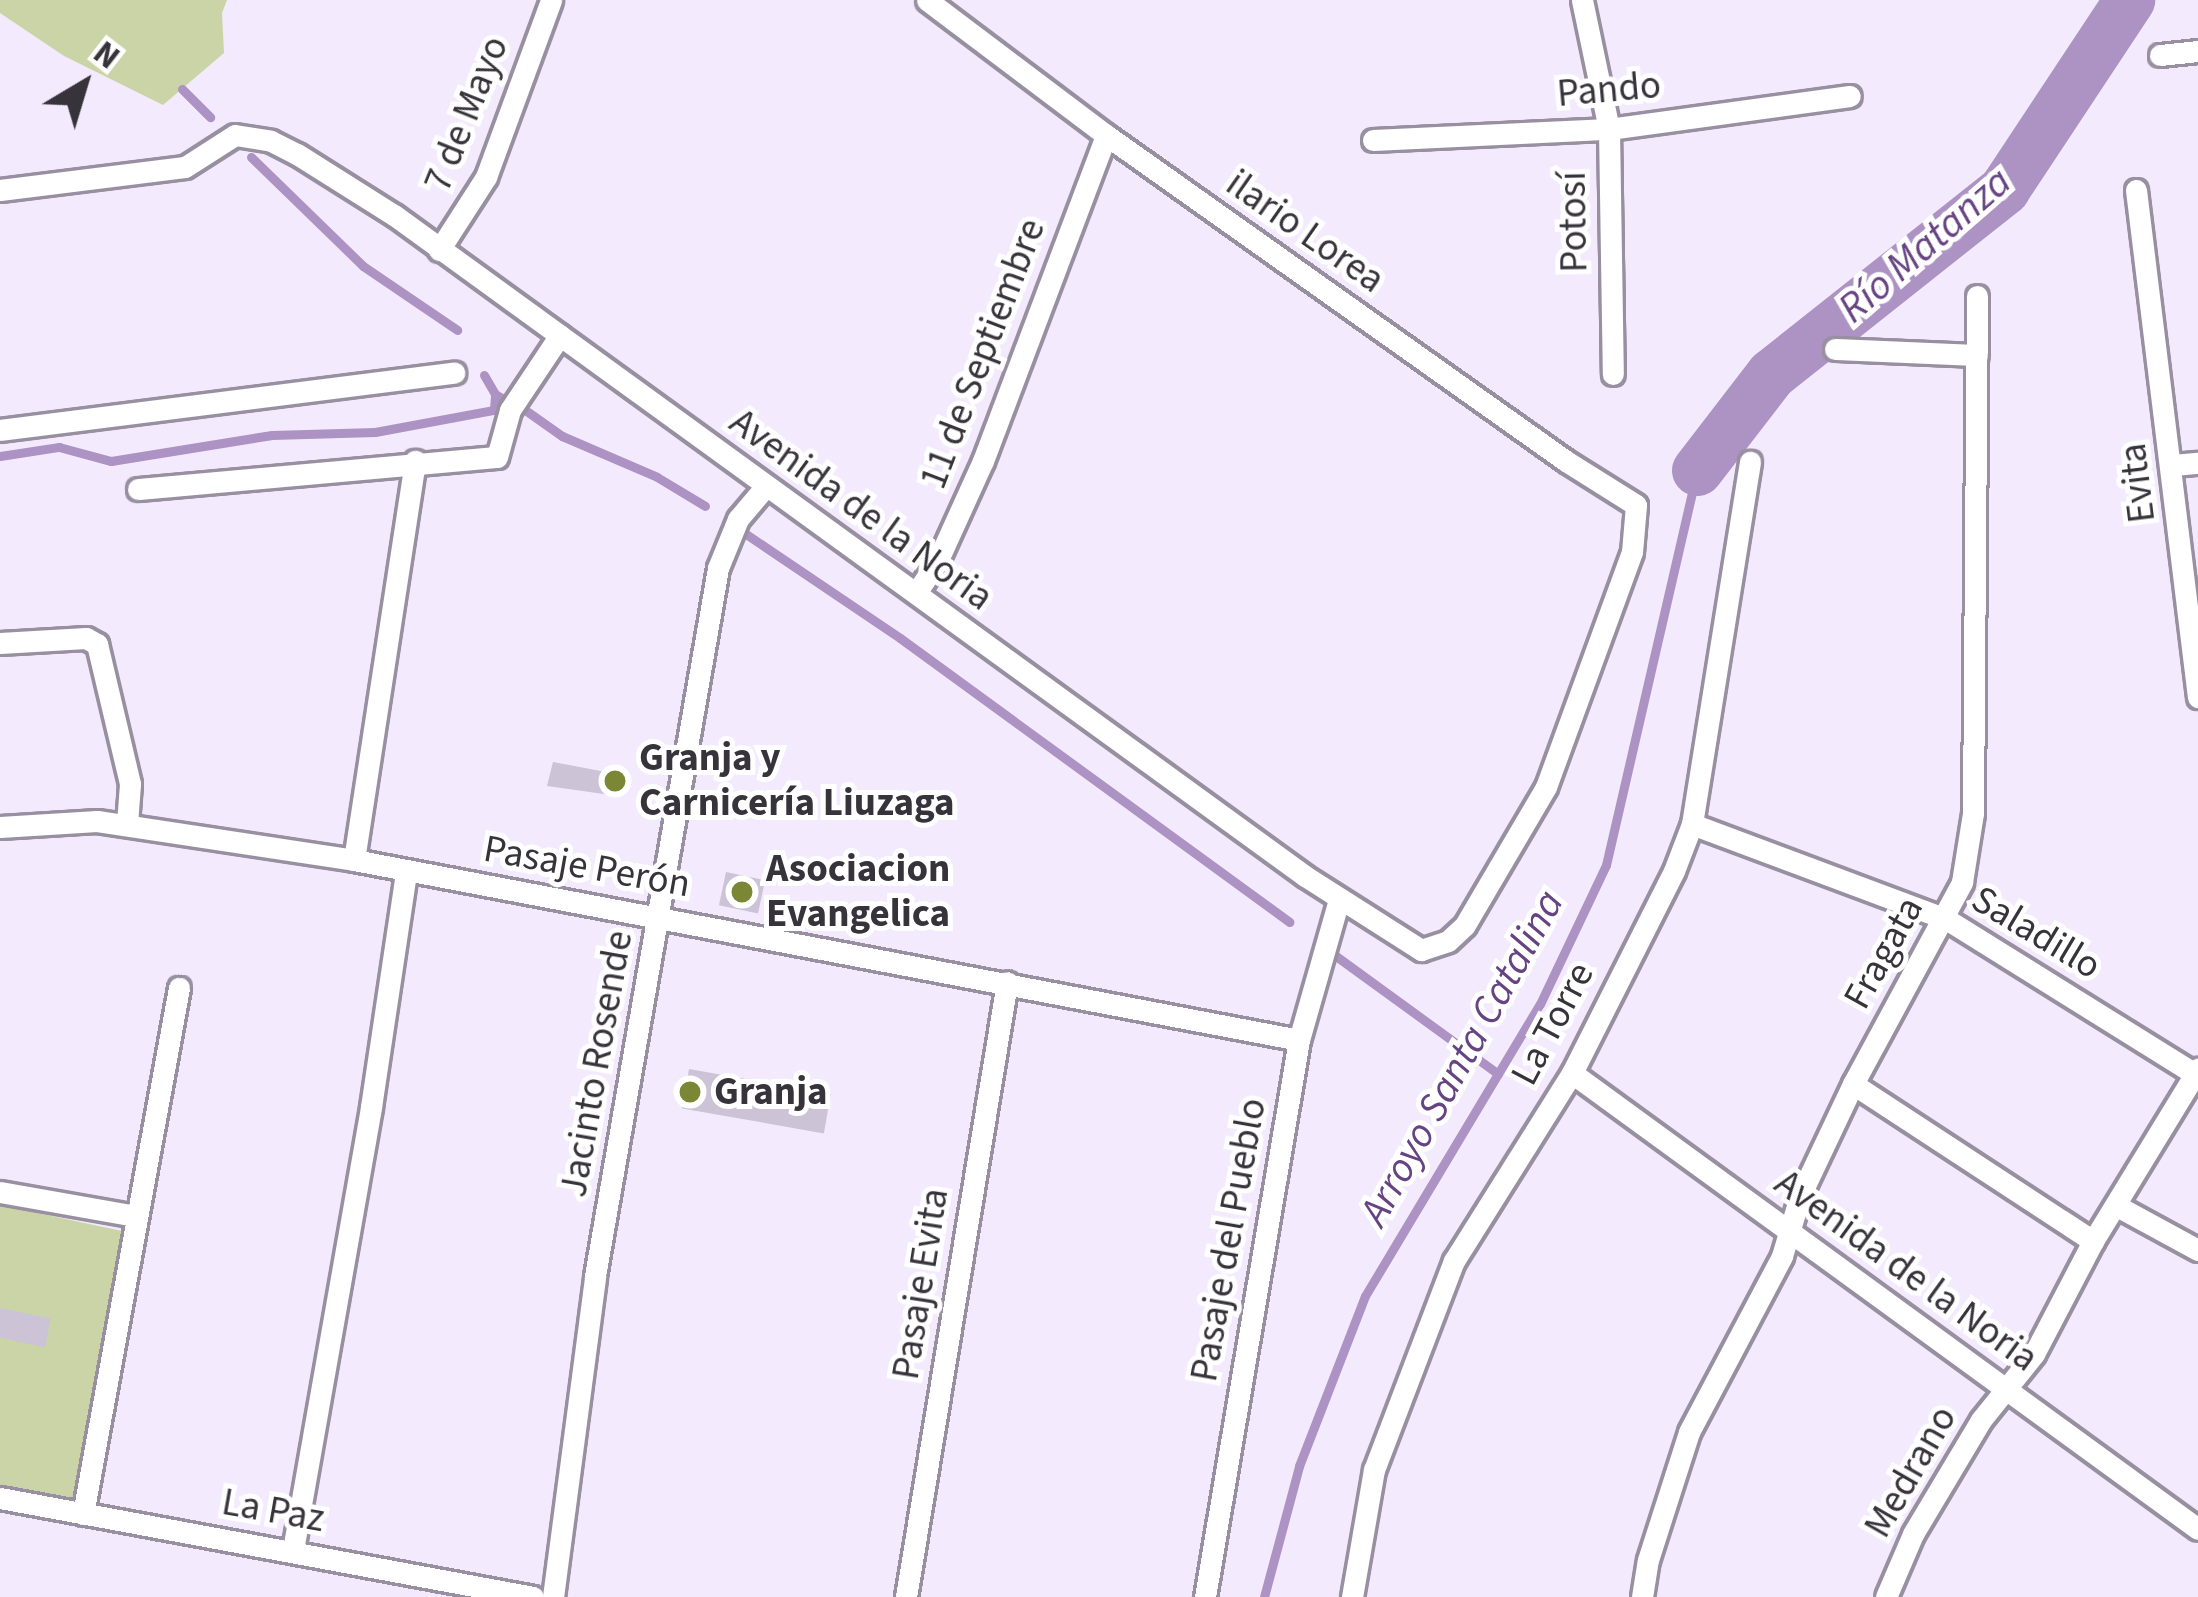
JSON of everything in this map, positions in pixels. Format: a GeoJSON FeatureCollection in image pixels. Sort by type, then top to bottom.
{"type":"FeatureCollection","features":[{"type":"Feature","properties":{"kind":"street","name":"7 de Mayo"},"geometry":{"type":"LineString","coordinates":[[439,250],[486,177],[551,0]]}},
{"type":"Feature","properties":{"kind":"street","name":"ilario Lorea"},"geometry":{"type":"LineString","coordinates":[[927,0],[1106,135],[1566,461],[1636,505],[1639,519],[1546,787],[1465,925],[1448,941],[1421,950]]}},
{"type":"Feature","properties":{"kind":"street","name":"Potosí"},"geometry":{"type":"LineString","coordinates":[[1582,0],[1609,130],[1613,374]]}},
{"type":"Feature","properties":{"kind":"street"},"geometry":{"type":"LineString","coordinates":[[2160,55],[2198,51]]}},
{"type":"Feature","properties":{"kind":"street","name":"Pando"},"geometry":{"type":"LineString","coordinates":[[1373,140],[1609,130],[1850,96]]}},
{"type":"Feature","properties":{"kind":"street","name":"Avenida de la Noria"},"geometry":{"type":"LineString","coordinates":[[0,190],[184,166],[235,135],[255,136],[297,154],[560,335],[1339,900],[1421,950]]}},
{"type":"Feature","properties":{"kind":"street","name":"11 de Septiembre"},"geometry":{"type":"LineString","coordinates":[[916,593],[938,560],[983,461],[1106,135]]}},
{"type":"Feature","properties":{"kind":"street","name":"Evita"},"geometry":{"type":"LineString","coordinates":[[2136,190],[2198,697]]}},
{"type":"Feature","properties":{"kind":"street","name":"Fragata"},"geometry":{"type":"LineString","coordinates":[[1642,1597],[1672,1477],[1689,1432],[1790,1232],[1800,1196],[1853,1084],[1963,882],[1973,813],[1977,296]]}},
{"type":"Feature","properties":{"kind":"street"},"geometry":{"type":"LineString","coordinates":[[138,489],[415,460],[497,457],[510,410],[560,335]]}},
{"type":"Feature","properties":{"kind":"street"},"geometry":{"type":"LineString","coordinates":[[1835,349],[1977,355]]}},
{"type":"Feature","properties":{"kind":"street"},"geometry":{"type":"LineString","coordinates":[[0,430],[454,373]]}},
{"type":"Feature","properties":{"kind":"street"},"geometry":{"type":"LineString","coordinates":[[353,860],[415,460]]}},
{"type":"Feature","properties":{"kind":"street","name":"La Torre"},"geometry":{"type":"LineString","coordinates":[[1352,1597],[1373,1470],[1454,1262],[1572,1072],[1692,824],[1750,462]]}},
{"type":"Feature","properties":{"kind":"street"},"geometry":{"type":"LineString","coordinates":[[2173,465],[2198,463]]}},
{"type":"Feature","properties":{"kind":"street","name":"Jacinto Rosende"},"geometry":{"type":"LineString","coordinates":[[553,1597],[595,1276],[718,568],[738,519],[765,487]]}},
{"type":"Feature","properties":{"kind":"street"},"geometry":{"type":"LineString","coordinates":[[0,644],[86,638],[98,644],[130,784],[127,824]]}},
{"type":"Feature","properties":{"kind":"street","name":"Pasaje Perón"},"geometry":{"type":"LineString","coordinates":[[0,826],[127,824],[353,860],[1299,1040]]}},
{"type":"Feature","properties":{"kind":"street","name":"Saladillo"},"geometry":{"type":"LineString","coordinates":[[1692,824],[1946,919],[2198,1072]]}},
{"type":"Feature","properties":{"kind":"street"},"geometry":{"type":"LineString","coordinates":[[293,1550],[371,1107],[406,872]]}},
{"type":"Feature","properties":{"kind":"street","name":"Pasaje del Pueblo"},"geometry":{"type":"LineString","coordinates":[[1205,1597],[1299,1040],[1339,900]]}},
{"type":"Feature","properties":{"kind":"street","name":"Pasaje Evita"},"geometry":{"type":"LineString","coordinates":[[906,1597],[1007,982]]}},
{"type":"Feature","properties":{"kind":"street"},"geometry":{"type":"LineString","coordinates":[[83,1514],[179,988]]}},
{"type":"Feature","properties":{"kind":"street","name":"Avenida de la Noria"},"geometry":{"type":"LineString","coordinates":[[1572,1072],[2198,1529]]}},
{"type":"Feature","properties":{"kind":"street"},"geometry":{"type":"LineString","coordinates":[[2008,1389],[2034,1354],[2093,1240],[2198,1072]]}},
{"type":"Feature","properties":{"kind":"street"},"geometry":{"type":"LineString","coordinates":[[1853,1084],[2093,1240]]}},
{"type":"Feature","properties":{"kind":"street"},"geometry":{"type":"LineString","coordinates":[[0,1192],[136,1216]]}},
{"type":"Feature","properties":{"kind":"street"},"geometry":{"type":"LineString","coordinates":[[2116,1206],[2198,1250]]}},
{"type":"Feature","properties":{"kind":"street","name":"Medrano"},"geometry":{"type":"LineString","coordinates":[[1886,1597],[1913,1534],[1981,1420],[2008,1389]]}},
{"type":"Feature","properties":{"kind":"street","name":"La Paz"},"geometry":{"type":"LineString","coordinates":[[0,1498],[533,1597]]}},
{"type":"Feature","properties":{"kind":"green space"},"geometry":{"type":"Polygon","coordinates":[[[0,0],[227,0],[222,13],[224,53],[163,105],[64,56],[0,13],[0,0]]]}},
{"type":"Feature","properties":{"kind":"green space"},"geometry":{"type":"Polygon","coordinates":[[[0,1205],[122,1231],[73,1504],[0,1488],[0,1205]]]}},
{"type":"Feature","properties":{"kind":"building"},"geometry":{"type":"Polygon","coordinates":[[[553,762],[622,775],[618,796],[547,786],[553,762]]]}},
{"type":"Feature","properties":{"kind":"building","name":"Asociacion Evangelica"},"geometry":{"type":"Polygon","coordinates":[[[726,872],[765,880],[758,914],[719,905],[726,872]]]}},
{"type":"Feature","properties":{"kind":"building"},"geometry":{"type":"Polygon","coordinates":[[[689,1069],[831,1094],[824,1133],[682,1108],[689,1069]]]}},
{"type":"Feature","properties":{"kind":"building"},"geometry":{"type":"Polygon","coordinates":[[[0,1308],[51,1319],[45,1347],[0,1338],[0,1308]]]}},
{"type":"Feature","properties":{"kind":"waterway","name":"Río Matanza"},"geometry":{"type":"LineString","coordinates":[[1697,470],[1771,374],[2004,189],[2129,0]]}},
{"type":"Feature","properties":{"kind":"waterway"},"geometry":{"type":"LineString","coordinates":[[182,89],[210,117]]}},
{"type":"Feature","properties":{"kind":"waterway"},"geometry":{"type":"LineString","coordinates":[[251,157],[363,266],[457,330]]}},
{"type":"Feature","properties":{"kind":"waterway"},"geometry":{"type":"LineString","coordinates":[[484,375],[495,394]]}},
{"type":"Feature","properties":{"kind":"waterway"},"geometry":{"type":"LineString","coordinates":[[0,456],[59,447],[111,461],[272,435],[375,432],[494,410],[495,394],[505,400]]}},
{"type":"Feature","properties":{"kind":"waterway"},"geometry":{"type":"LineString","coordinates":[[528,412],[562,436],[657,477],[705,506]]}},
{"type":"Feature","properties":{"kind":"waterway","name":"Arroyo Santa Catalina"},"geometry":{"type":"LineString","coordinates":[[1264,1597],[1299,1466],[1365,1296],[1540,1004],[1606,865],[1697,470]]}},
{"type":"Feature","properties":{"kind":"waterway"},"geometry":{"type":"LineString","coordinates":[[743,532],[900,638],[1289,922]]}},
{"type":"Feature","properties":{"kind":"waterway"},"geometry":{"type":"LineString","coordinates":[[1329,951],[1498,1074]]}},
{"type":"Feature","properties":{"kind":"place","name":"Granja y Carnicería Liuzaga"},"geometry":{"type":"Point","coordinates":[615,781]}},
{"type":"Feature","properties":{"kind":"place","name":"Asociacion Evangelica"},"geometry":{"type":"Point","coordinates":[742,892]}},
{"type":"Feature","properties":{"kind":"place","name":"Granja"},"geometry":{"type":"Point","coordinates":[690,1092]}}]}
